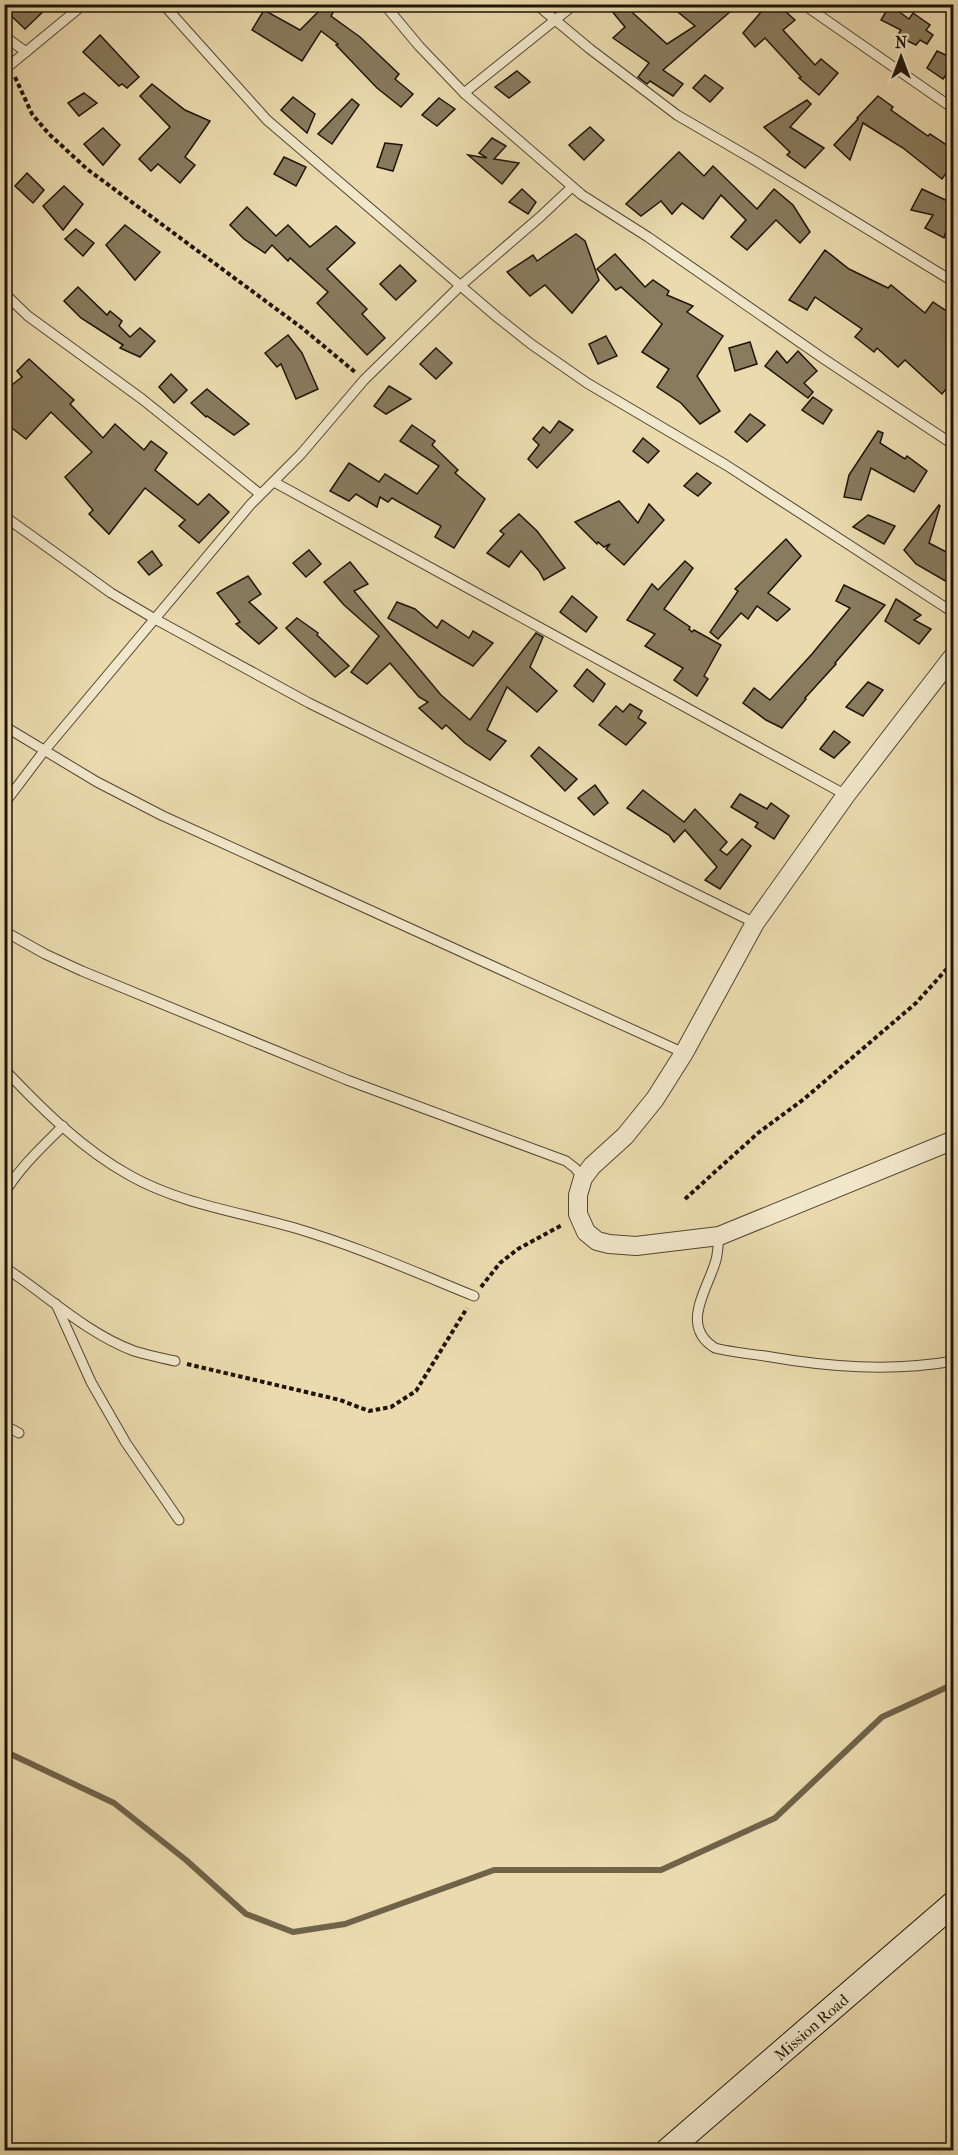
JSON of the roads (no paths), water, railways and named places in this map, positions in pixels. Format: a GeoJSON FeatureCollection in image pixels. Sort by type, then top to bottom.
{"type":"FeatureCollection","features":[{"type":"Feature","properties":{"kind":"street"},"geometry":{"type":"LineString","coordinates":[[954,655],[846,795],[755,923],[684,1053],[655,1099],[625,1136],[592,1166],[583,1178],[578,1195],[578,1214],[586,1232],[597,1241],[609,1244],[636,1246],[719,1236],[954,1140]]}},
{"type":"Feature","properties":{"kind":"street","name":"Mission Road"},"geometry":{"type":"LineString","coordinates":[[668,2151],[954,1903]]}},
{"type":"Feature","properties":{"kind":"lane"},"geometry":{"type":"LineString","coordinates":[[7,67],[84,4]]}},
{"type":"Feature","properties":{"kind":"lane"},"geometry":{"type":"LineString","coordinates":[[163,4],[267,120],[531,344],[587,383],[744,477],[954,613]]}},
{"type":"Feature","properties":{"kind":"lane"},"geometry":{"type":"LineString","coordinates":[[384,4],[419,46],[464,93],[572,187],[954,445]]}},
{"type":"Feature","properties":{"kind":"lane"},"geometry":{"type":"LineString","coordinates":[[536,4],[599,56],[677,115],[954,282]]}},
{"type":"Feature","properties":{"kind":"lane"},"geometry":{"type":"LineString","coordinates":[[464,93],[574,4]]}},
{"type":"Feature","properties":{"kind":"lane"},"geometry":{"type":"LineString","coordinates":[[803,4],[954,109]]}},
{"type":"Feature","properties":{"kind":"lane"},"geometry":{"type":"LineString","coordinates":[[4,36],[26,52]]}},
{"type":"Feature","properties":{"kind":"lane"},"geometry":{"type":"LineString","coordinates":[[4,804],[44,751],[260,494],[313,440],[364,380],[460,286],[572,187]]}},
{"type":"Feature","properties":{"kind":"lane"},"geometry":{"type":"LineString","coordinates":[[4,293],[28,316],[142,399],[260,494]]}},
{"type":"Feature","properties":{"kind":"lane"},"geometry":{"type":"LineString","coordinates":[[274,482],[846,795]]}},
{"type":"Feature","properties":{"kind":"lane"},"geometry":{"type":"LineString","coordinates":[[4,516],[111,593],[309,703],[755,923]]}},
{"type":"Feature","properties":{"kind":"lane"},"geometry":{"type":"LineString","coordinates":[[4,726],[97,782],[173,821],[684,1053]]}},
{"type":"Feature","properties":{"kind":"lane"},"geometry":{"type":"LineString","coordinates":[[4,931],[82,971],[347,1080],[566,1161],[583,1178]]}},
{"type":"Feature","properties":{"kind":"lane"},"geometry":{"type":"LineString","coordinates":[[4,1069],[63,1126],[110,1163],[150,1185],[189,1200],[326,1237],[474,1296]]}},
{"type":"Feature","properties":{"kind":"lane"},"geometry":{"type":"LineString","coordinates":[[4,1194],[24,1166],[63,1126]]}},
{"type":"Feature","properties":{"kind":"lane"},"geometry":{"type":"LineString","coordinates":[[719,1236],[716,1258],[701,1297],[698,1313],[698,1331],[704,1341],[715,1348],[807,1364],[850,1368],[932,1365],[954,1361]]}},
{"type":"Feature","properties":{"kind":"lane"},"geometry":{"type":"LineString","coordinates":[[4,1267],[91,1328],[114,1341],[133,1350],[175,1361]]}},
{"type":"Feature","properties":{"kind":"lane"},"geometry":{"type":"LineString","coordinates":[[56,1304],[92,1382],[120,1433],[179,1520]]}},
{"type":"Feature","properties":{"kind":"lane"},"geometry":{"type":"LineString","coordinates":[[4,1425],[19,1433]]}},
{"type":"Feature","properties":{"kind":"waterway"},"geometry":{"type":"LineString","coordinates":[[4,1751],[114,1803],[186,1860],[246,1914],[293,1932],[345,1924],[494,1870],[661,1870],[775,1818],[882,1717],[954,1684]]}}]}
